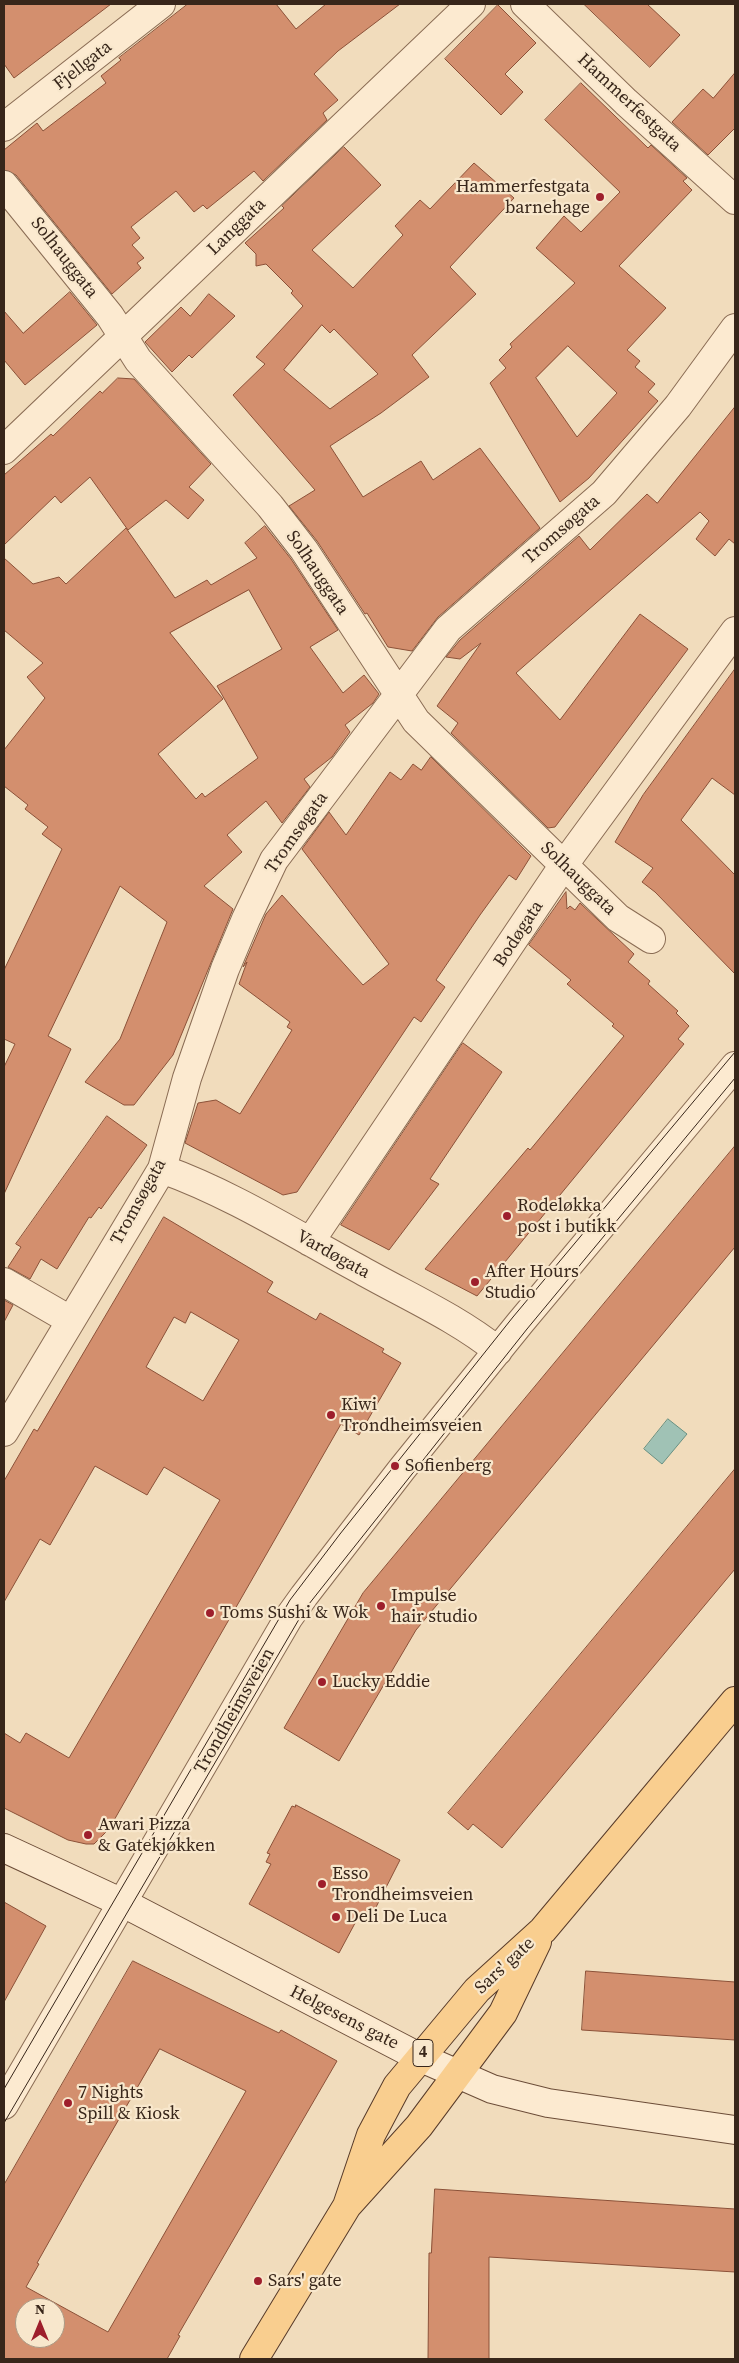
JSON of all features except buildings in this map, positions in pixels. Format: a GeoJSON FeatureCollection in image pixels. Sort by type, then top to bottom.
{"type":"FeatureCollection","features":[{"type":"Feature","properties":{"kind":"main road","name":"Sars' gate"},"geometry":{"type":"LineString","coordinates":[[347,2206],[371,2135],[384,2107],[419,2057],[477,1990],[543,1930],[735,1702]]}},
{"type":"Feature","properties":{"kind":"main road","name":"Sars' gate"},"geometry":{"type":"LineString","coordinates":[[254,2359],[347,2206],[403,2145],[503,2012],[543,1930]]}},
{"type":"Feature","properties":{"kind":"street","name":"Fjellgata"},"geometry":{"type":"LineString","coordinates":[[4,127],[161,4]]}},
{"type":"Feature","properties":{"kind":"street","name":"Langgata"},"geometry":{"type":"LineString","coordinates":[[4,450],[471,4]]}},
{"type":"Feature","properties":{"kind":"street","name":"Hammerfestgata"},"geometry":{"type":"LineString","coordinates":[[525,4],[626,102],[735,200]]}},
{"type":"Feature","properties":{"kind":"street","name":"Solhauggata"},"geometry":{"type":"LineString","coordinates":[[4,185],[110,316],[138,360],[282,521],[304,550],[416,721],[618,918],[651,938]]}},
{"type":"Feature","properties":{"kind":"street","name":"Tromsøgata"},"geometry":{"type":"LineString","coordinates":[[4,1432],[162,1169],[187,1078],[225,969],[246,918],[274,860],[399,697],[448,629],[604,493],[678,406],[735,328]]}},
{"type":"Feature","properties":{"kind":"street","name":"Bodøgata"},"geometry":{"type":"LineString","coordinates":[[310,1242],[564,866],[735,631]]}},
{"type":"Feature","properties":{"kind":"street","name":"Trondheimsveien"},"geometry":{"type":"LineString","coordinates":[[4,2105],[289,1617],[358,1525],[498,1352],[735,1066]]}},
{"type":"Feature","properties":{"kind":"street","name":"Vardøgata"},"geometry":{"type":"LineString","coordinates":[[162,1169],[198,1182],[310,1242],[471,1332],[498,1352]]}},
{"type":"Feature","properties":{"kind":"street"},"geometry":{"type":"LineString","coordinates":[[4,1282],[70,1320]]}},
{"type":"Feature","properties":{"kind":"street","name":"Helgesens gate"},"geometry":{"type":"LineString","coordinates":[[4,1848],[122,1903],[419,2057],[456,2075],[492,2089],[548,2103],[735,2130]]}},
{"type":"Feature","properties":{"kind":"shaded area"},"geometry":{"type":"Polygon","coordinates":[[[668,1419],[687,1434],[662,1464],[644,1449],[668,1419]]]}},
{"type":"Feature","properties":{"kind":"tram line"},"geometry":{"type":"LineString","coordinates":[[4,2089],[290,1600],[340,1534],[513,1317],[735,1052]]}},
{"type":"Feature","properties":{"kind":"tram line"},"geometry":{"type":"LineString","coordinates":[[4,2123],[305,1609],[527,1329],[735,1078]]}},
{"type":"Feature","properties":{"kind":"place","name":"Hammerfestgata barnehage"},"geometry":{"type":"Point","coordinates":[600,197]}},
{"type":"Feature","properties":{"kind":"place","name":"Rodeløkka post i butikk"},"geometry":{"type":"Point","coordinates":[507,1216]}},
{"type":"Feature","properties":{"kind":"place","name":"After Hours Studio"},"geometry":{"type":"Point","coordinates":[475,1282]}},
{"type":"Feature","properties":{"kind":"place","name":"Kiwi Trondheimsveien"},"geometry":{"type":"Point","coordinates":[331,1415]}},
{"type":"Feature","properties":{"kind":"place","name":"Sofienberg"},"geometry":{"type":"Point","coordinates":[395,1466]}},
{"type":"Feature","properties":{"kind":"place","name":"Impulse hair studio"},"geometry":{"type":"Point","coordinates":[381,1606]}},
{"type":"Feature","properties":{"kind":"place","name":"Toms Sushi & Wok"},"geometry":{"type":"Point","coordinates":[210,1613]}},
{"type":"Feature","properties":{"kind":"place","name":"Lucky Eddie"},"geometry":{"type":"Point","coordinates":[322,1682]}},
{"type":"Feature","properties":{"kind":"place","name":"Awari Pizza & Gatekjøkken"},"geometry":{"type":"Point","coordinates":[88,1835]}},
{"type":"Feature","properties":{"kind":"place","name":"Esso Trondheimsveien"},"geometry":{"type":"Point","coordinates":[322,1884]}},
{"type":"Feature","properties":{"kind":"place","name":"Deli De Luca"},"geometry":{"type":"Point","coordinates":[336,1917]}},
{"type":"Feature","properties":{"kind":"place","name":"7 Nights Spill & Kiosk"},"geometry":{"type":"Point","coordinates":[68,2103]}},
{"type":"Feature","properties":{"kind":"place","name":"Sars' gate"},"geometry":{"type":"Point","coordinates":[258,2281]}}]}
